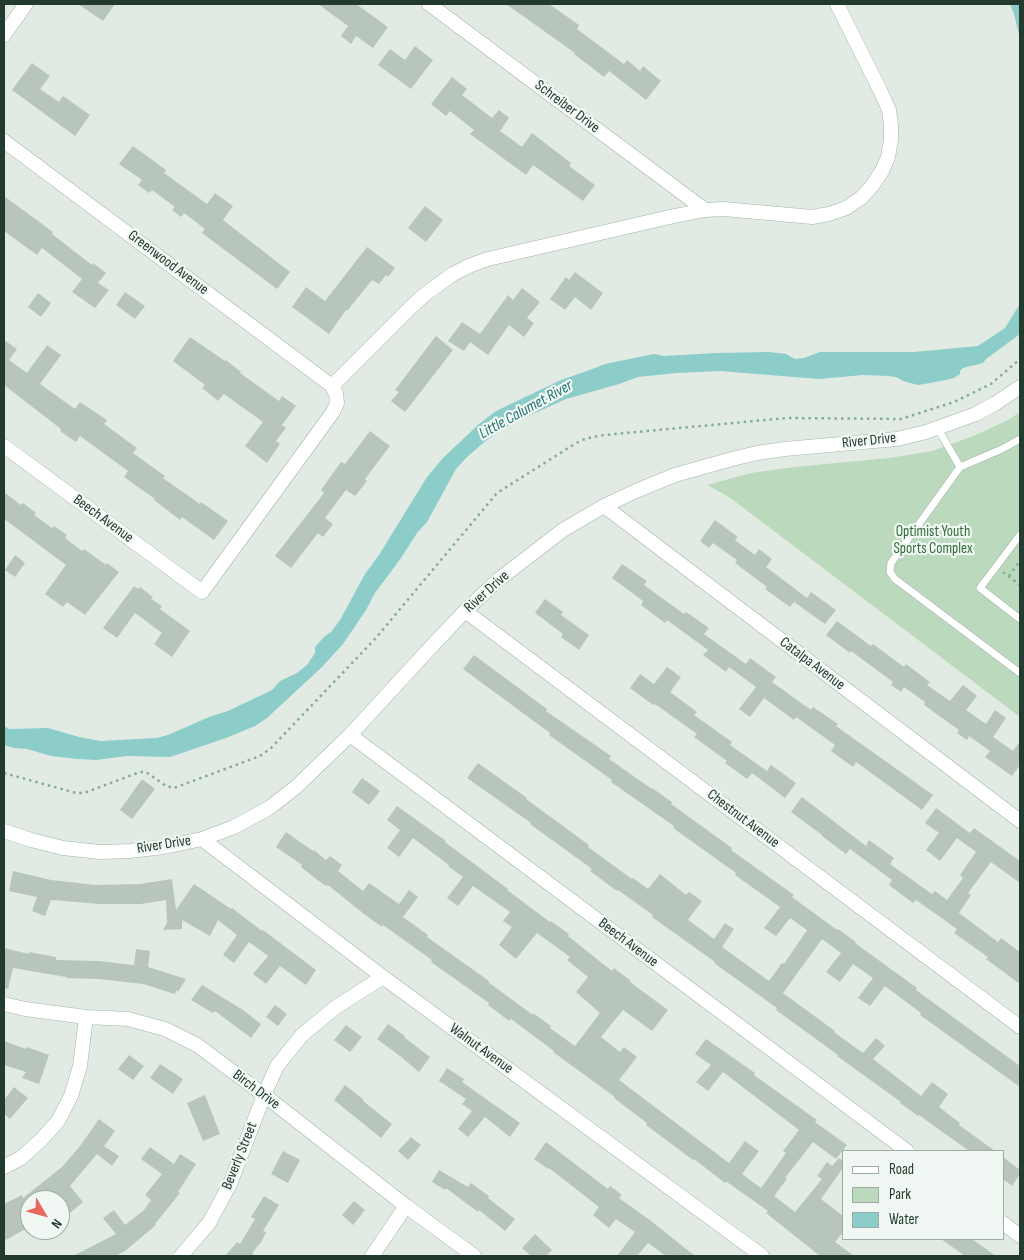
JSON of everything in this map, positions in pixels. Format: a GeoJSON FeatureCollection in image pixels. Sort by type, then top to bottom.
{"type":"FeatureCollection","features":[{"type":"Feature","properties":{"kind":"street"},"geometry":{"type":"LineString","coordinates":[[4,35],[26,4]]}},
{"type":"Feature","properties":{"kind":"street","name":"Schreiber Drive"},"geometry":{"type":"LineString","coordinates":[[429,4],[705,210]]}},
{"type":"Feature","properties":{"kind":"street"},"geometry":{"type":"LineString","coordinates":[[332,386],[410,308],[453,274],[471,265],[507,254],[705,210],[724,209],[812,217],[846,208],[861,198],[882,172],[888,157],[892,125],[889,110],[837,4]]}},
{"type":"Feature","properties":{"kind":"street","name":"Greenwood Avenue"},"geometry":{"type":"LineString","coordinates":[[4,141],[332,386]]}},
{"type":"Feature","properties":{"kind":"street","name":"Beech Avenue"},"geometry":{"type":"LineString","coordinates":[[4,446],[202,592],[333,412],[337,403],[336,394],[332,386]]}},
{"type":"Feature","properties":{"kind":"street","name":"River Drive"},"geometry":{"type":"LineString","coordinates":[[4,832],[63,848],[100,852],[164,847],[202,839],[234,827],[269,808],[296,787],[350,735],[465,611],[498,580],[563,530],[604,506],[675,475],[732,459],[785,449],[897,439],[938,428],[976,414],[1019,390]]}},
{"type":"Feature","properties":{"kind":"street","name":"Catalpa Avenue"},"geometry":{"type":"LineString","coordinates":[[604,506],[1020,821]]}},
{"type":"Feature","properties":{"kind":"street","name":"Chestnut Avenue"},"geometry":{"type":"LineString","coordinates":[[465,611],[1020,1027]]}},
{"type":"Feature","properties":{"kind":"street","name":"Beech Avenue"},"geometry":{"type":"LineString","coordinates":[[350,735],[906,1150]]}},
{"type":"Feature","properties":{"kind":"street","name":"Walnut Avenue"},"geometry":{"type":"LineString","coordinates":[[202,839],[383,977],[762,1256]]}},
{"type":"Feature","properties":{"kind":"street","name":"Beverly Street"},"geometry":{"type":"LineString","coordinates":[[181,1256],[209,1224],[230,1184],[277,1066],[302,1035],[336,1007],[383,977]]}},
{"type":"Feature","properties":{"kind":"street","name":"Birch Drive"},"geometry":{"type":"LineString","coordinates":[[4,1004],[86,1017],[128,1019],[164,1029],[197,1046],[474,1256]]}},
{"type":"Feature","properties":{"kind":"street"},"geometry":{"type":"LineString","coordinates":[[4,1167],[20,1158],[41,1140],[58,1121],[71,1096],[80,1066],[86,1017]]}},
{"type":"Feature","properties":{"kind":"street"},"geometry":{"type":"LineString","coordinates":[[372,1256],[406,1206]]}},
{"type":"Feature","properties":{"kind":"street"},"geometry":{"type":"LineString","coordinates":[[1004,1224],[1020,1236]]}},
{"type":"Feature","properties":{"kind":"lane"},"geometry":{"type":"LineString","coordinates":[[938,428],[960,468]]}},
{"type":"Feature","properties":{"kind":"lane"},"geometry":{"type":"LineString","coordinates":[[1020,439],[960,468],[891,563],[890,572],[895,579],[1020,673]]}},
{"type":"Feature","properties":{"kind":"lane"},"geometry":{"type":"LineString","coordinates":[[1020,535],[980,588],[1020,619]]}},
{"type":"Feature","properties":{"kind":"path"},"geometry":{"type":"LineString","coordinates":[[1009,576],[1020,562]]}},
{"type":"Feature","properties":{"kind":"path"},"geometry":{"type":"LineString","coordinates":[[1002,572],[1020,585]]}},
{"type":"Feature","properties":{"kind":"green space","name":"Optimist Youth Sports Complex"},"geometry":{"type":"Polygon","coordinates":[[[1020,412],[1020,717],[729,497],[707,485],[751,473],[889,458],[932,451],[976,435],[1008,420],[1020,412]]]}},
{"type":"Feature","properties":{"kind":"water"},"geometry":{"type":"Polygon","coordinates":[[[1010,4],[1020,4],[1020,39],[1014,14],[1010,4]]]}},
{"type":"Feature","properties":{"kind":"water","name":"Little Calumet River"},"geometry":{"type":"Polygon","coordinates":[[[1020,304],[1020,334],[983,363],[963,368],[960,374],[954,378],[936,382],[918,385],[896,377],[863,375],[819,379],[720,371],[676,373],[638,377],[566,399],[511,424],[488,439],[467,457],[456,469],[427,522],[417,533],[375,593],[343,644],[322,667],[267,718],[255,726],[170,757],[127,756],[96,760],[78,759],[51,756],[4,745],[4,726],[9,729],[48,728],[101,741],[156,738],[228,711],[272,690],[280,681],[297,673],[307,665],[315,653],[315,647],[331,632],[340,620],[365,574],[379,555],[427,477],[443,458],[479,424],[496,411],[561,380],[605,364],[654,354],[664,356],[769,352],[786,354],[795,359],[820,352],[914,352],[978,346],[1005,328],[1020,304]]]}},
{"type":"Feature","properties":{"kind":"building"},"geometry":{"type":"Polygon","coordinates":[[[78,4],[115,4],[103,21],[78,4]]]}},
{"type":"Feature","properties":{"kind":"building"},"geometry":{"type":"Polygon","coordinates":[[[318,4],[356,4],[388,27],[373,48],[356,36],[351,44],[341,36],[348,26],[318,4]]]}},
{"type":"Feature","properties":{"kind":"building"},"geometry":{"type":"Polygon","coordinates":[[[506,4],[549,4],[579,25],[577,29],[624,64],[627,60],[640,71],[643,66],[661,81],[646,100],[609,71],[604,77],[575,53],[506,4]]]}},
{"type":"Feature","properties":{"kind":"building"},"geometry":{"type":"Polygon","coordinates":[[[415,46],[433,60],[411,89],[378,65],[390,49],[405,60],[415,46]]]}},
{"type":"Feature","properties":{"kind":"building"},"geometry":{"type":"Polygon","coordinates":[[[32,63],[50,76],[40,89],[59,102],[63,96],[90,115],[75,136],[12,90],[32,63]]]}},
{"type":"Feature","properties":{"kind":"building"},"geometry":{"type":"Polygon","coordinates":[[[452,77],[467,89],[462,95],[492,118],[499,110],[509,118],[500,131],[522,147],[532,133],[571,163],[569,166],[595,185],[583,201],[533,165],[526,175],[470,134],[474,130],[450,111],[446,116],[431,104],[452,77]]]}},
{"type":"Feature","properties":{"kind":"building"},"geometry":{"type":"Polygon","coordinates":[[[133,146],[166,170],[164,173],[207,204],[215,193],[233,206],[223,220],[290,272],[277,289],[202,233],[205,229],[184,213],[181,217],[172,210],[175,207],[152,190],[149,193],[138,185],[142,180],[119,164],[133,146]]]}},
{"type":"Feature","properties":{"kind":"building"},"geometry":{"type":"Polygon","coordinates":[[[4,196],[53,232],[52,234],[92,265],[93,263],[106,273],[98,283],[109,290],[95,308],[72,292],[82,279],[42,248],[37,255],[4,231],[4,196]]]}},
{"type":"Feature","properties":{"kind":"building"},"geometry":{"type":"Polygon","coordinates":[[[425,206],[443,220],[426,242],[408,228],[425,206]]]}},
{"type":"Feature","properties":{"kind":"building"},"geometry":{"type":"Polygon","coordinates":[[[367,247],[395,268],[379,284],[372,280],[346,310],[329,334],[292,307],[306,287],[325,301],[367,247]]]}},
{"type":"Feature","properties":{"kind":"building"},"geometry":{"type":"Polygon","coordinates":[[[575,272],[603,293],[591,310],[575,297],[565,310],[550,299],[566,277],[569,280],[575,272]]]}},
{"type":"Feature","properties":{"kind":"building"},"geometry":{"type":"Polygon","coordinates":[[[522,288],[540,302],[527,318],[534,323],[524,337],[509,325],[488,355],[470,342],[464,351],[448,341],[462,322],[480,334],[508,295],[513,300],[522,288]]]}},
{"type":"Feature","properties":{"kind":"building"},"geometry":{"type":"Polygon","coordinates":[[[125,292],[145,306],[135,319],[116,305],[125,292]]]}},
{"type":"Feature","properties":{"kind":"building"},"geometry":{"type":"Polygon","coordinates":[[[38,293],[51,303],[41,317],[28,307],[38,293]]]}},
{"type":"Feature","properties":{"kind":"building"},"geometry":{"type":"Polygon","coordinates":[[[436,336],[453,350],[405,412],[391,401],[399,392],[395,390],[436,336]]]}},
{"type":"Feature","properties":{"kind":"building"},"geometry":{"type":"Polygon","coordinates":[[[190,337],[226,360],[240,373],[279,401],[282,396],[296,406],[282,425],[286,428],[276,441],[280,444],[267,463],[245,446],[263,422],[224,394],[218,401],[202,388],[205,385],[173,361],[190,337]]]}},
{"type":"Feature","properties":{"kind":"building"},"geometry":{"type":"Polygon","coordinates":[[[4,340],[17,349],[9,360],[27,373],[47,345],[61,355],[40,384],[75,409],[80,402],[107,420],[104,424],[137,448],[133,453],[165,476],[163,478],[228,521],[214,540],[182,517],[180,520],[124,477],[128,471],[80,436],[76,442],[60,431],[61,429],[4,385],[4,340]]]}},
{"type":"Feature","properties":{"kind":"building"},"geometry":{"type":"Polygon","coordinates":[[[370,431],[390,446],[365,479],[367,481],[355,496],[346,490],[325,518],[333,524],[323,537],[318,533],[291,568],[275,556],[324,493],[321,490],[341,462],[345,464],[370,431]]]}},
{"type":"Feature","properties":{"kind":"building"},"geometry":{"type":"Polygon","coordinates":[[[4,492],[21,505],[23,503],[36,513],[34,515],[52,528],[54,526],[67,535],[65,538],[82,551],[84,549],[119,572],[85,615],[67,602],[63,607],[45,594],[66,565],[4,519],[4,492]]]}},
{"type":"Feature","properties":{"kind":"building"},"geometry":{"type":"Polygon","coordinates":[[[715,520],[738,537],[735,540],[755,555],[759,549],[772,559],[766,567],[807,598],[811,592],[836,610],[825,624],[794,602],[790,607],[765,589],[767,587],[735,563],[737,560],[713,543],[709,548],[700,541],[715,520]]]}},
{"type":"Feature","properties":{"kind":"building"},"geometry":{"type":"Polygon","coordinates":[[[15,555],[25,563],[15,577],[5,570],[15,555]]]}},
{"type":"Feature","properties":{"kind":"building"},"geometry":{"type":"Polygon","coordinates":[[[622,564],[647,581],[644,585],[684,614],[686,612],[709,628],[704,634],[746,664],[750,658],[776,677],[772,682],[811,710],[813,707],[838,724],[836,726],[933,795],[922,810],[856,762],[853,767],[831,751],[835,745],[796,717],[794,720],[764,698],[750,717],[739,709],[756,687],[729,667],[726,672],[703,655],[708,650],[667,620],[665,623],[641,605],[643,601],[612,578],[622,564]]]}},
{"type":"Feature","properties":{"kind":"building"},"geometry":{"type":"Polygon","coordinates":[[[134,586],[138,589],[140,587],[153,597],[151,599],[162,606],[160,609],[190,631],[172,657],[154,644],[162,633],[135,613],[117,638],[103,628],[134,586]]]}},
{"type":"Feature","properties":{"kind":"building"},"geometry":{"type":"Polygon","coordinates":[[[545,599],[563,612],[561,615],[589,635],[579,650],[561,637],[563,634],[535,613],[545,599]]]}},
{"type":"Feature","properties":{"kind":"building"},"geometry":{"type":"Polygon","coordinates":[[[837,621],[904,667],[906,664],[930,682],[927,685],[950,701],[963,685],[977,696],[966,710],[986,724],[995,710],[1006,718],[993,737],[1013,751],[1020,741],[1020,765],[1012,776],[985,757],[990,751],[969,736],[967,740],[957,733],[959,730],[924,705],[925,702],[904,687],[901,692],[891,685],[893,682],[826,635],[837,621]]]}},
{"type":"Feature","properties":{"kind":"building"},"geometry":{"type":"Polygon","coordinates":[[[474,655],[547,709],[546,711],[611,756],[609,759],[672,802],[671,804],[732,848],[731,850],[794,895],[792,897],[856,942],[917,988],[916,990],[1020,1066],[1020,1087],[920,1015],[921,1013],[885,986],[870,1006],[858,998],[873,978],[853,964],[840,982],[826,972],[841,953],[822,939],[783,993],[863,1053],[876,1038],[885,1046],[873,1059],[921,1096],[932,1082],[948,1094],[939,1107],[960,1123],[959,1125],[994,1150],[968,1150],[918,1116],[776,1010],[777,1008],[652,917],[653,915],[590,871],[592,869],[531,823],[467,778],[478,763],[589,845],[588,847],[648,889],[660,874],[686,895],[689,892],[702,901],[688,920],[714,939],[725,923],[734,929],[722,947],[769,981],[782,963],[784,964],[807,930],[790,918],[776,936],[764,928],[780,907],[673,828],[674,826],[611,782],[612,780],[549,735],[550,733],[463,669],[474,655]]]}},
{"type":"Feature","properties":{"kind":"building"},"geometry":{"type":"Polygon","coordinates":[[[667,667],[681,677],[670,692],[697,712],[694,715],[732,742],[730,745],[767,771],[771,765],[796,783],[785,798],[752,773],[747,779],[725,763],[727,761],[694,737],[697,734],[630,688],[640,674],[654,684],[667,667]]]}},
{"type":"Feature","properties":{"kind":"building"},"geometry":{"type":"Polygon","coordinates":[[[362,778],[380,791],[369,805],[352,792],[362,778]]]}},
{"type":"Feature","properties":{"kind":"building"},"geometry":{"type":"Polygon","coordinates":[[[142,779],[155,789],[132,819],[120,810],[142,779]]]}},
{"type":"Feature","properties":{"kind":"building"},"geometry":{"type":"Polygon","coordinates":[[[802,797],[866,846],[869,840],[894,858],[890,864],[932,894],[935,891],[947,900],[963,878],[960,875],[976,852],[957,838],[940,861],[926,850],[939,833],[925,823],[936,808],[970,833],[974,828],[1020,861],[1020,883],[991,862],[968,893],[971,895],[959,913],[998,942],[1001,938],[1020,952],[1020,984],[986,959],[988,957],[954,933],[957,929],[916,900],[913,903],[889,885],[892,880],[850,849],[846,854],[791,812],[802,797]]]}},
{"type":"Feature","properties":{"kind":"building"},"geometry":{"type":"Polygon","coordinates":[[[397,806],[446,841],[550,922],[569,934],[568,936],[612,971],[614,968],[668,1010],[652,1031],[623,1010],[601,1037],[620,1052],[624,1047],[637,1057],[619,1080],[729,1163],[745,1141],[759,1151],[742,1174],[761,1188],[786,1153],[783,1151],[799,1130],[723,1072],[708,1091],[696,1082],[711,1065],[695,1054],[706,1039],[755,1073],[754,1075],[817,1120],[815,1122],[847,1145],[836,1159],[813,1142],[785,1178],[787,1179],[774,1196],[795,1212],[822,1179],[817,1176],[827,1162],[832,1166],[839,1158],[842,1160],[842,1169],[821,1199],[842,1215],[842,1233],[835,1242],[854,1256],[820,1256],[766,1213],[768,1211],[693,1160],[554,1051],[511,1019],[509,1021],[488,1005],[489,1003],[431,962],[432,960],[383,925],[382,927],[364,914],[276,847],[286,832],[326,860],[330,856],[342,865],[338,871],[363,891],[369,883],[399,904],[409,890],[418,897],[403,917],[488,982],[551,1026],[550,1028],[575,1046],[600,1013],[576,992],[588,977],[567,960],[570,957],[537,933],[516,959],[499,945],[512,927],[503,921],[510,912],[473,886],[458,906],[447,898],[463,877],[413,838],[399,857],[387,848],[400,830],[387,820],[397,806]]]}},
{"type":"Feature","properties":{"kind":"building"},"geometry":{"type":"Polygon","coordinates":[[[13,871],[51,880],[96,885],[140,884],[172,879],[176,910],[194,884],[232,908],[316,970],[306,985],[280,966],[266,984],[253,974],[268,956],[249,942],[234,963],[223,955],[237,935],[218,920],[210,936],[182,920],[182,929],[163,930],[167,923],[166,900],[141,904],[100,904],[51,900],[45,916],[32,911],[37,897],[9,891],[13,871]]]}},
{"type":"Feature","properties":{"kind":"building"},"geometry":{"type":"Polygon","coordinates":[[[4,948],[29,954],[29,952],[56,957],[56,960],[99,961],[134,965],[136,949],[150,951],[148,967],[186,979],[178,992],[176,990],[175,994],[143,984],[99,979],[66,978],[13,968],[8,989],[4,988],[4,948]]]}},
{"type":"Feature","properties":{"kind":"building"},"geometry":{"type":"Polygon","coordinates":[[[202,985],[243,1010],[261,1024],[251,1038],[215,1011],[213,1013],[191,1000],[202,985]]]}},
{"type":"Feature","properties":{"kind":"building"},"geometry":{"type":"Polygon","coordinates":[[[275,1005],[287,1014],[278,1026],[266,1017],[275,1005]]]}},
{"type":"Feature","properties":{"kind":"building"},"geometry":{"type":"Polygon","coordinates":[[[388,1024],[430,1057],[419,1072],[377,1039],[388,1024]]]}},
{"type":"Feature","properties":{"kind":"building"},"geometry":{"type":"Polygon","coordinates":[[[346,1025],[362,1037],[350,1052],[334,1040],[346,1025]]]}},
{"type":"Feature","properties":{"kind":"building"},"geometry":{"type":"Polygon","coordinates":[[[4,1041],[49,1055],[39,1084],[22,1078],[26,1072],[4,1065],[4,1041]]]}},
{"type":"Feature","properties":{"kind":"building"},"geometry":{"type":"Polygon","coordinates":[[[129,1055],[144,1066],[133,1080],[118,1069],[129,1055]]]}},
{"type":"Feature","properties":{"kind":"building"},"geometry":{"type":"Polygon","coordinates":[[[160,1064],[183,1079],[173,1094],[150,1078],[160,1064]]]}},
{"type":"Feature","properties":{"kind":"building"},"geometry":{"type":"Polygon","coordinates":[[[447,1068],[464,1079],[462,1082],[520,1123],[510,1137],[485,1117],[468,1137],[458,1129],[472,1111],[462,1104],[466,1099],[439,1081],[447,1068]]]}},
{"type":"Feature","properties":{"kind":"building"},"geometry":{"type":"Polygon","coordinates":[[[345,1085],[392,1124],[381,1138],[334,1100],[345,1085]]]}},
{"type":"Feature","properties":{"kind":"building"},"geometry":{"type":"Polygon","coordinates":[[[14,1087],[28,1098],[10,1119],[4,1114],[4,1100],[14,1087]]]}},
{"type":"Feature","properties":{"kind":"building"},"geometry":{"type":"Polygon","coordinates":[[[205,1095],[220,1134],[203,1141],[187,1103],[205,1095]]]}},
{"type":"Feature","properties":{"kind":"building"},"geometry":{"type":"Polygon","coordinates":[[[99,1119],[115,1131],[104,1146],[119,1156],[112,1166],[97,1154],[70,1186],[83,1202],[70,1213],[70,1190],[33,1190],[62,1167],[99,1119]]]}},
{"type":"Feature","properties":{"kind":"building"},"geometry":{"type":"Polygon","coordinates":[[[411,1137],[421,1145],[408,1160],[398,1151],[411,1137]]]}},
{"type":"Feature","properties":{"kind":"building"},"geometry":{"type":"Polygon","coordinates":[[[546,1142],[608,1189],[610,1186],[622,1195],[619,1198],[695,1256],[666,1256],[648,1243],[637,1256],[617,1256],[635,1232],[616,1219],[609,1228],[593,1215],[599,1207],[549,1168],[534,1159],[546,1142]]]}},
{"type":"Feature","properties":{"kind":"building"},"geometry":{"type":"Polygon","coordinates":[[[150,1147],[174,1164],[180,1154],[196,1164],[178,1192],[180,1193],[156,1225],[125,1251],[115,1256],[73,1256],[116,1234],[103,1218],[114,1210],[125,1225],[144,1210],[151,1200],[145,1195],[162,1174],[141,1159],[150,1147]]]}},
{"type":"Feature","properties":{"kind":"building"},"geometry":{"type":"Polygon","coordinates":[[[283,1151],[300,1160],[288,1183],[271,1174],[283,1151]]]}},
{"type":"Feature","properties":{"kind":"building"},"geometry":{"type":"Polygon","coordinates":[[[1004,1158],[1020,1170],[1020,1174],[1012,1186],[1004,1180],[1004,1158]]]}},
{"type":"Feature","properties":{"kind":"building"},"geometry":{"type":"Polygon","coordinates":[[[439,1170],[468,1187],[471,1183],[515,1219],[505,1231],[479,1210],[478,1212],[446,1188],[445,1190],[432,1182],[439,1170]]]}},
{"type":"Feature","properties":{"kind":"building"},"geometry":{"type":"Polygon","coordinates":[[[20,1196],[20,1232],[4,1241],[4,1204],[20,1196]]]}},
{"type":"Feature","properties":{"kind":"building"},"geometry":{"type":"Polygon","coordinates":[[[264,1196],[279,1205],[263,1231],[266,1232],[262,1241],[252,1253],[255,1256],[225,1256],[237,1242],[240,1244],[255,1219],[251,1217],[264,1196]]]}},
{"type":"Feature","properties":{"kind":"building"},"geometry":{"type":"Polygon","coordinates":[[[354,1201],[365,1210],[353,1225],[342,1215],[354,1201]]]}},
{"type":"Feature","properties":{"kind":"building"},"geometry":{"type":"Polygon","coordinates":[[[535,1234],[552,1250],[546,1256],[531,1256],[522,1248],[535,1234]]]}},
{"type":"Feature","properties":{"kind":"building"},"geometry":{"type":"Polygon","coordinates":[[[942,1240],[973,1240],[996,1256],[965,1256],[942,1240]]]}}]}
